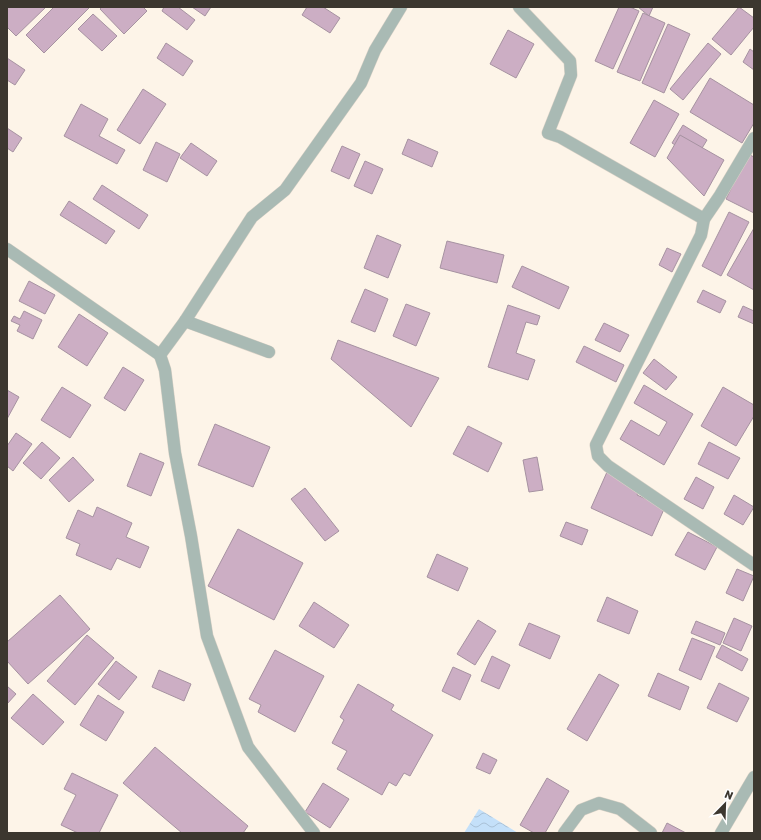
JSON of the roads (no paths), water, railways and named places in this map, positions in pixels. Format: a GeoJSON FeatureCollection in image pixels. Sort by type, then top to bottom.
{"type":"FeatureCollection","features":[{"type":"Feature","properties":{"kind":"street"},"geometry":{"type":"LineString","coordinates":[[160,355],[252,217],[285,190],[361,83],[375,50],[401,7]]}},
{"type":"Feature","properties":{"kind":"street"},"geometry":{"type":"LineString","coordinates":[[520,7],[570,61],[572,75],[548,133],[560,137],[704,219]]}},
{"type":"Feature","properties":{"kind":"street"},"geometry":{"type":"LineString","coordinates":[[754,138],[719,197],[704,219],[701,235],[596,445],[598,456],[608,466],[754,565]]}},
{"type":"Feature","properties":{"kind":"street"},"geometry":{"type":"LineString","coordinates":[[7,249],[160,355],[165,370],[176,453],[207,636],[248,747],[314,833]]}},
{"type":"Feature","properties":{"kind":"street"},"geometry":{"type":"LineString","coordinates":[[184,321],[269,352]]}},
{"type":"Feature","properties":{"kind":"street"},"geometry":{"type":"LineString","coordinates":[[721,833],[754,777]]}},
{"type":"Feature","properties":{"kind":"street"},"geometry":{"type":"LineString","coordinates":[[564,833],[582,810],[599,803],[620,809],[651,833]]}},
{"type":"Feature","properties":{"kind":"water"},"geometry":{"type":"Polygon","coordinates":[[[479,809],[518,833],[464,833],[479,809]]]}}]}
